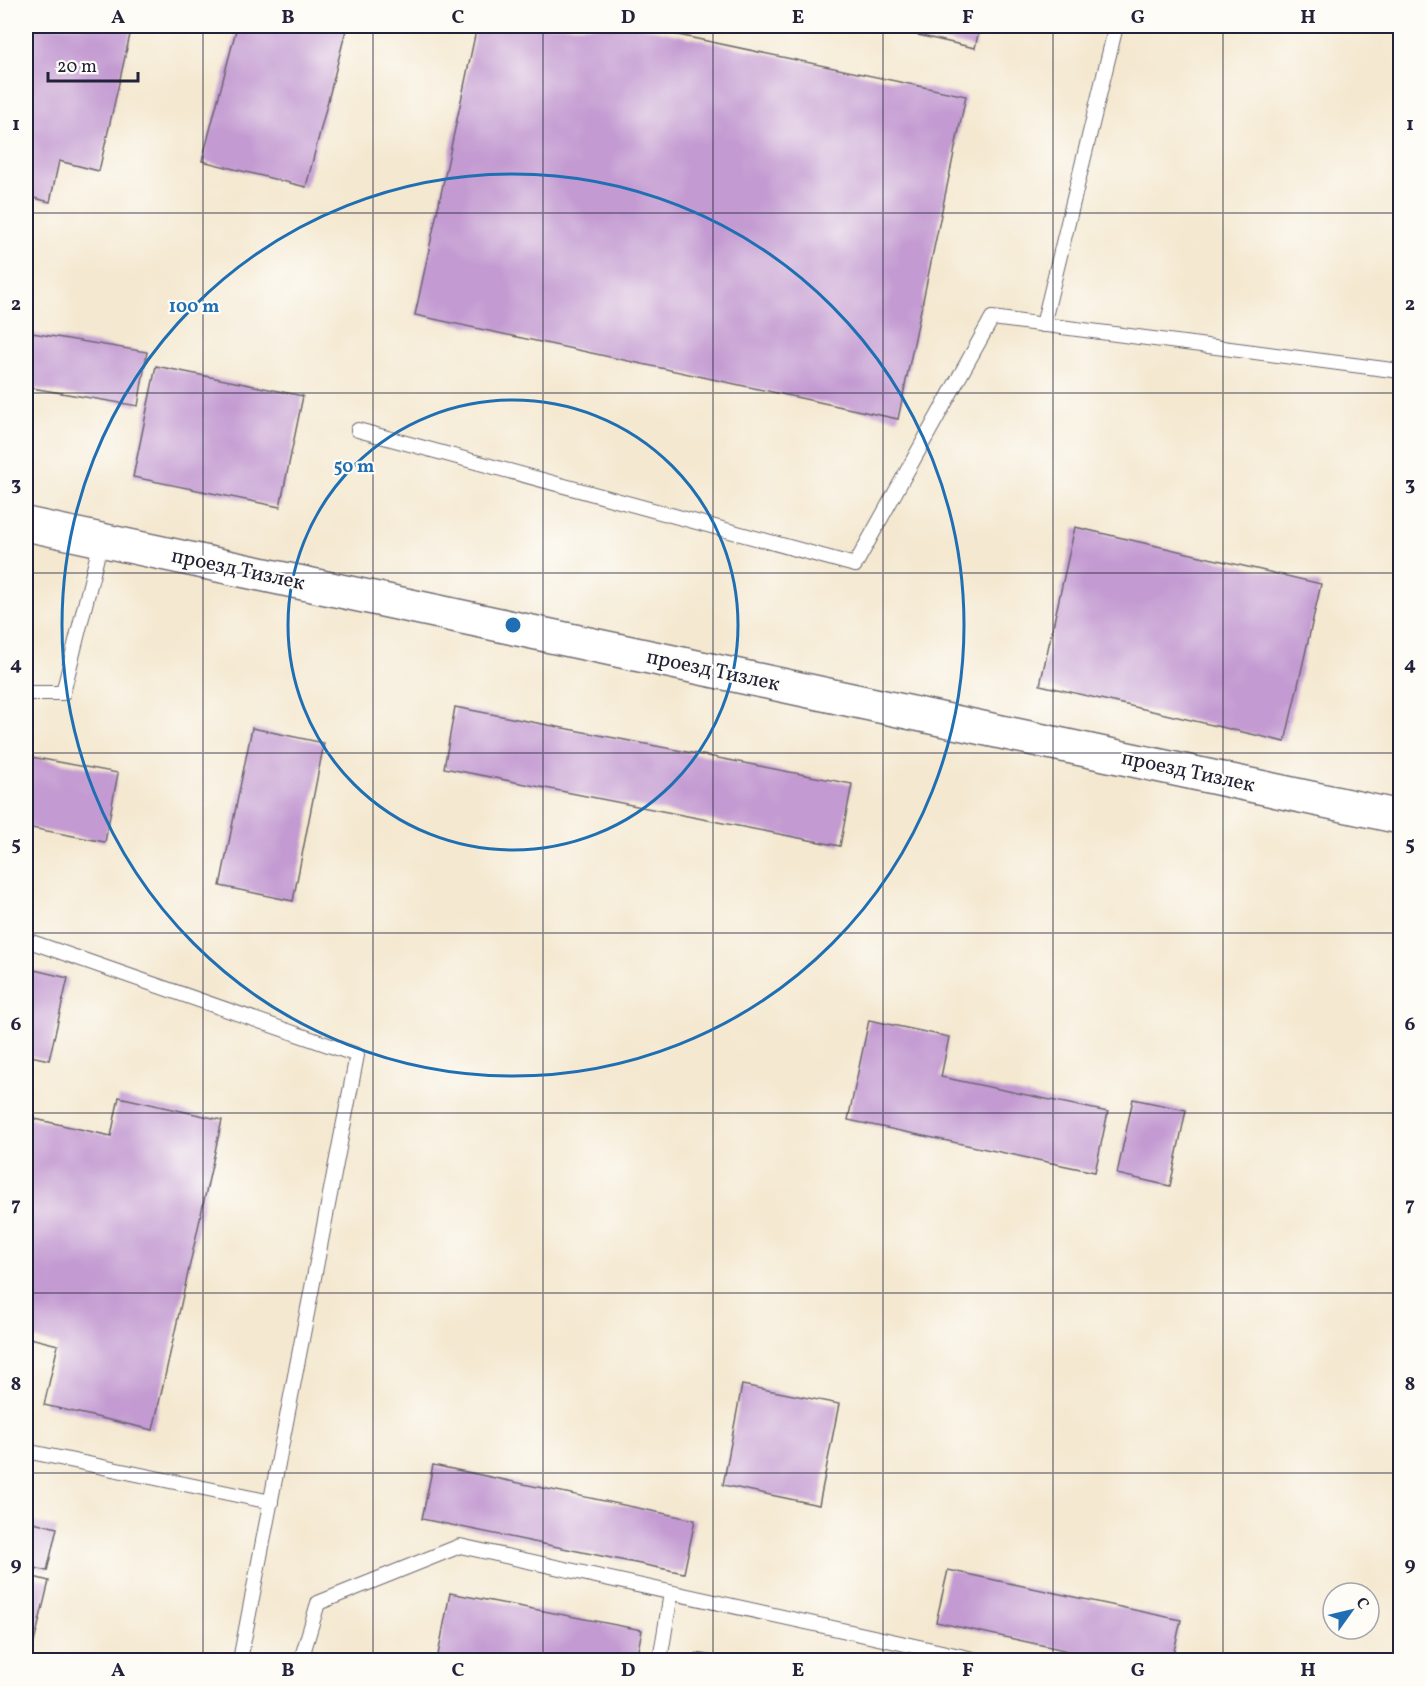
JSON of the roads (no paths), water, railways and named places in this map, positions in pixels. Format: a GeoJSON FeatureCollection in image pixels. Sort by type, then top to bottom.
{"type":"FeatureCollection","features":[{"type":"Feature","properties":{"kind":"street","name":"проезд Тизлек"},"geometry":{"type":"LineString","coordinates":[[26,525],[1401,817]]}},
{"type":"Feature","properties":{"kind":"lane"},"geometry":{"type":"LineString","coordinates":[[1043,325],[1116,26]]}},
{"type":"Feature","properties":{"kind":"lane"},"geometry":{"type":"LineString","coordinates":[[358,430],[855,565],[992,318],[1401,371]]}},
{"type":"Feature","properties":{"kind":"lane"},"geometry":{"type":"LineString","coordinates":[[26,693],[63,693],[101,541]]}},
{"type":"Feature","properties":{"kind":"lane"},"geometry":{"type":"LineString","coordinates":[[26,940],[357,1054],[240,1660]]}},
{"type":"Feature","properties":{"kind":"lane"},"geometry":{"type":"LineString","coordinates":[[26,1451],[271,1502]]}},
{"type":"Feature","properties":{"kind":"lane"},"geometry":{"type":"LineString","coordinates":[[301,1660],[318,1603],[460,1546],[978,1660]]}},
{"type":"Feature","properties":{"kind":"lane"},"geometry":{"type":"LineString","coordinates":[[660,1660],[671,1593]]}}]}
